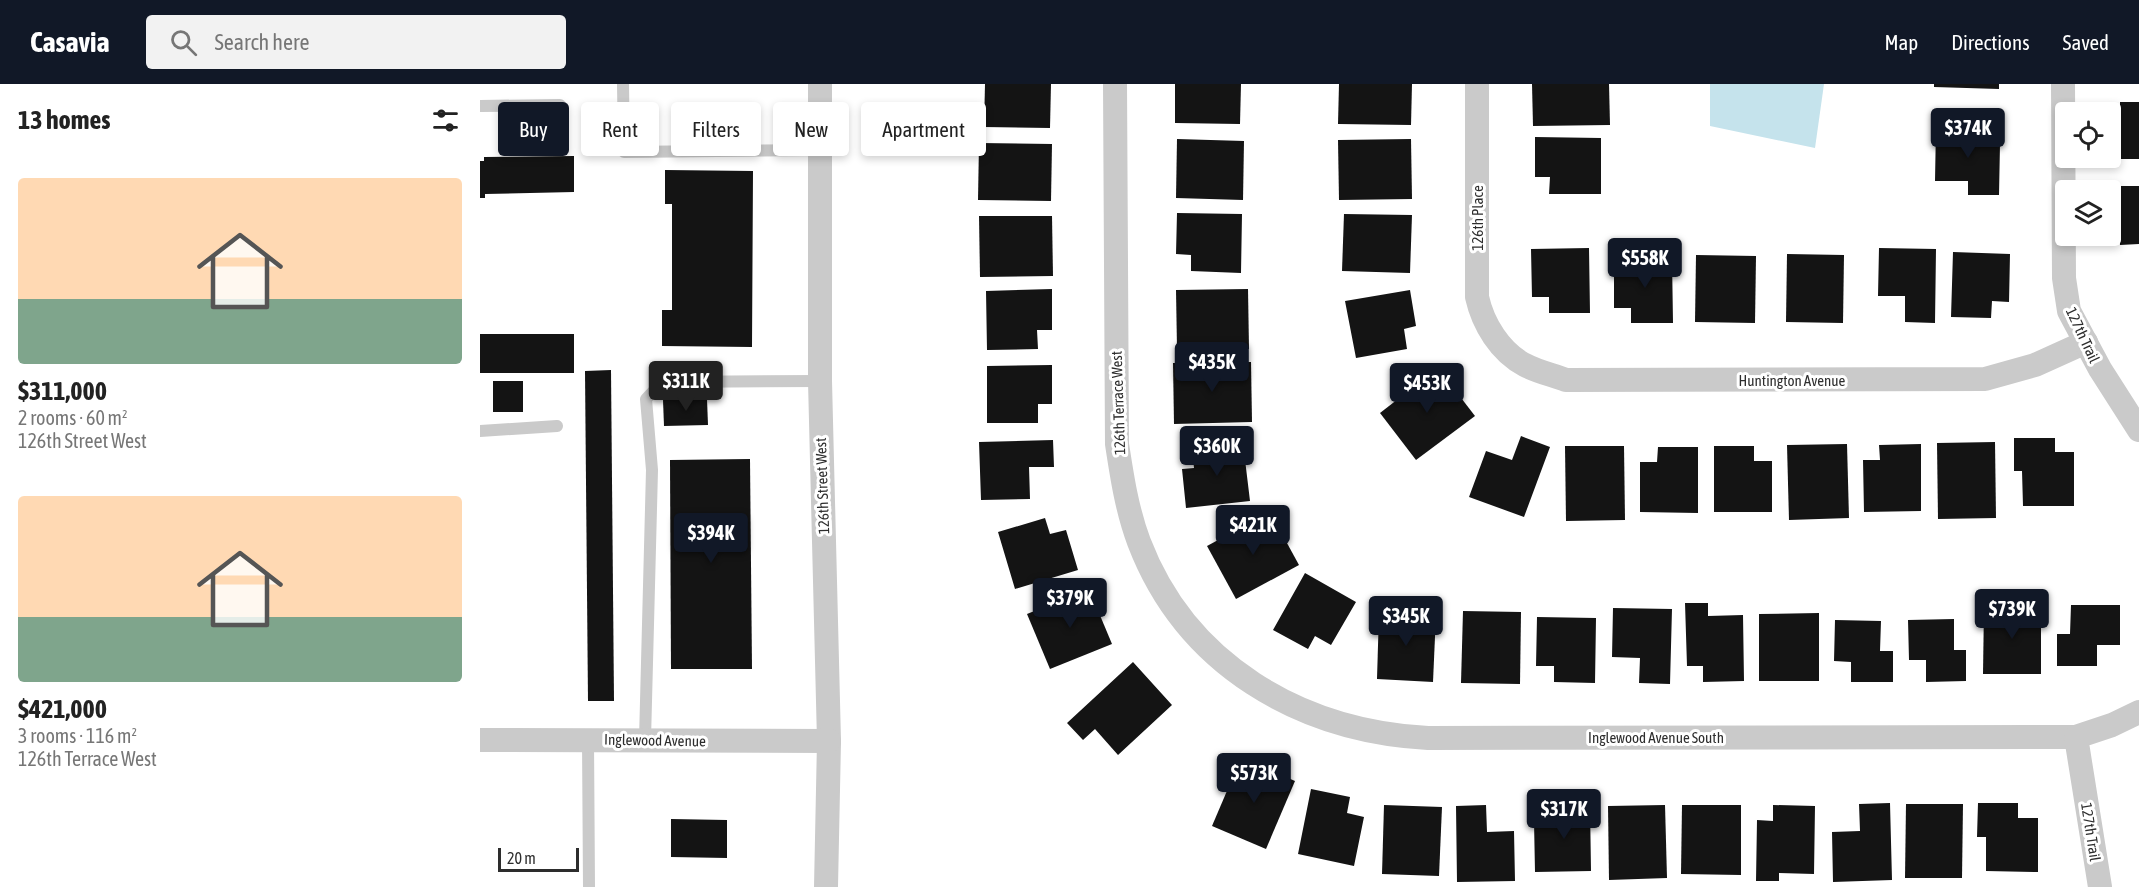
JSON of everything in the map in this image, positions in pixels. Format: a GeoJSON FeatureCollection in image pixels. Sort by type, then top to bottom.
{"type":"FeatureCollection","features":[{"type":"Feature","properties":{"kind":"street","name":"126th Street West"},"geometry":{"type":"LineString","coordinates":[[820,84],[820,102]]}},
{"type":"Feature","properties":{"kind":"street","name":"126th Terrace West"},"geometry":{"type":"LineString","coordinates":[[1115,84],[1117,444],[1125,495],[1139,542],[1158,582],[1186,622],[1209,649],[1246,681]]}},
{"type":"Feature","properties":{"kind":"street","name":"126th Place"},"geometry":{"type":"LineString","coordinates":[[1477,84],[1477,297],[1480,312],[1501,347]]}},
{"type":"Feature","properties":{"kind":"street","name":"127th Trail"},"geometry":{"type":"LineString","coordinates":[[2063,84],[2064,278],[2069,311],[2100,369],[2139,430]]}},
{"type":"Feature","properties":{"kind":"street","name":"126th Street West"},"geometry":{"type":"LineString","coordinates":[[820,156],[820,381],[829,741],[826,887]]}},
{"type":"Feature","properties":{"kind":"street","name":"Huntington Avenue"},"geometry":{"type":"LineString","coordinates":[[1501,347],[1524,365],[1566,380],[1950,380],[1985,379],[2035,365],[2086,342]]}},
{"type":"Feature","properties":{"kind":"street","name":"Inglewood Avenue South"},"geometry":{"type":"LineString","coordinates":[[1246,681],[1290,705],[1325,718],[1359,729],[1397,736],[2076,737]]}},
{"type":"Feature","properties":{"kind":"street"},"geometry":{"type":"LineString","coordinates":[[2076,737],[2112,725],[2139,712]]}},
{"type":"Feature","properties":{"kind":"street","name":"127th Trail"},"geometry":{"type":"LineString","coordinates":[[2076,737],[2100,887]]}},
{"type":"Feature","properties":{"kind":"street","name":"Inglewood Avenue"},"geometry":{"type":"LineString","coordinates":[[480,740],[829,741]]}},
{"type":"Feature","properties":{"kind":"lane"},"geometry":{"type":"LineString","coordinates":[[623,84],[624,152],[773,150]]}},
{"type":"Feature","properties":{"kind":"lane"},"geometry":{"type":"LineString","coordinates":[[480,106],[498,106]]}},
{"type":"Feature","properties":{"kind":"lane"},"geometry":{"type":"LineString","coordinates":[[645,740],[652,470],[646,399],[662,382],[820,381]]}},
{"type":"Feature","properties":{"kind":"lane"},"geometry":{"type":"LineString","coordinates":[[480,430],[557,426]]}},
{"type":"Feature","properties":{"kind":"lane"},"geometry":{"type":"LineString","coordinates":[[588,740],[589,887]]}},
{"type":"Feature","properties":{"kind":"water"},"geometry":{"type":"Polygon","coordinates":[[[1710,84],[1824,84],[1815,148],[1710,126],[1710,84]]]}},
{"type":"Feature","properties":{"kind":"building"},"geometry":{"type":"Polygon","coordinates":[[[985,84],[1051,84],[1050,128],[986,127],[985,84]]]}},
{"type":"Feature","properties":{"kind":"building"},"geometry":{"type":"Polygon","coordinates":[[[1175,84],[1241,84],[1240,124],[1175,123],[1175,84]]]}},
{"type":"Feature","properties":{"kind":"building"},"geometry":{"type":"Polygon","coordinates":[[[1339,84],[1412,84],[1411,125],[1338,124],[1339,84]]]}},
{"type":"Feature","properties":{"kind":"building"},"geometry":{"type":"Polygon","coordinates":[[[1532,84],[1609,84],[1610,125],[1533,126],[1532,84]]]}},
{"type":"Feature","properties":{"kind":"building"},"geometry":{"type":"Polygon","coordinates":[[[1934,84],[1999,84],[1999,89],[1934,87],[1934,84]]]}},
{"type":"Feature","properties":{"kind":"building"},"geometry":{"type":"Polygon","coordinates":[[[2121,102],[2139,102],[2139,159],[2121,159],[2121,102]]]}},
{"type":"Feature","properties":{"kind":"building"},"geometry":{"type":"Polygon","coordinates":[[[1936,126],[1985,126],[1985,144],[2000,144],[1999,195],[1968,195],[1968,181],[1935,181],[1936,126]]]}},
{"type":"Feature","properties":{"kind":"building"},"geometry":{"type":"Polygon","coordinates":[[[1535,137],[1601,138],[1601,194],[1549,194],[1550,177],[1535,177],[1535,137]]]}},
{"type":"Feature","properties":{"kind":"building"},"geometry":{"type":"Polygon","coordinates":[[[1177,139],[1244,141],[1243,200],[1176,198],[1177,139]]]}},
{"type":"Feature","properties":{"kind":"building"},"geometry":{"type":"Polygon","coordinates":[[[1411,139],[1412,199],[1339,200],[1338,140],[1411,139]]]}},
{"type":"Feature","properties":{"kind":"building"},"geometry":{"type":"Polygon","coordinates":[[[986,143],[1052,144],[1051,201],[978,200],[979,156],[986,156],[986,143]]]}},
{"type":"Feature","properties":{"kind":"building"},"geometry":{"type":"Polygon","coordinates":[[[574,156],[574,192],[485,194],[485,198],[480,198],[480,161],[484,161],[484,157],[574,156]]]}},
{"type":"Feature","properties":{"kind":"building"},"geometry":{"type":"Polygon","coordinates":[[[665,170],[753,171],[752,347],[662,346],[662,310],[672,310],[672,204],[665,204],[665,170]]]}},
{"type":"Feature","properties":{"kind":"building"},"geometry":{"type":"Polygon","coordinates":[[[2121,186],[2139,186],[2139,244],[2121,245],[2121,186]]]}},
{"type":"Feature","properties":{"kind":"building"},"geometry":{"type":"Polygon","coordinates":[[[1177,213],[1242,214],[1241,273],[1191,271],[1191,255],[1176,254],[1177,213]]]}},
{"type":"Feature","properties":{"kind":"building"},"geometry":{"type":"Polygon","coordinates":[[[1344,214],[1412,215],[1410,273],[1342,271],[1344,214]]]}},
{"type":"Feature","properties":{"kind":"building"},"geometry":{"type":"Polygon","coordinates":[[[979,216],[1052,216],[1053,276],[980,277],[979,216]]]}},
{"type":"Feature","properties":{"kind":"building"},"geometry":{"type":"Polygon","coordinates":[[[1589,248],[1590,313],[1549,313],[1549,297],[1532,297],[1531,249],[1589,248]]]}},
{"type":"Feature","properties":{"kind":"building"},"geometry":{"type":"Polygon","coordinates":[[[1879,248],[1936,249],[1935,323],[1905,322],[1905,296],[1878,296],[1879,248]]]}},
{"type":"Feature","properties":{"kind":"building"},"geometry":{"type":"Polygon","coordinates":[[[1953,252],[2010,254],[2009,302],[1992,301],[1991,318],[1951,317],[1953,252]]]}},
{"type":"Feature","properties":{"kind":"building"},"geometry":{"type":"Polygon","coordinates":[[[1787,254],[1844,255],[1843,323],[1786,322],[1787,254]]]}},
{"type":"Feature","properties":{"kind":"building"},"geometry":{"type":"Polygon","coordinates":[[[1696,255],[1756,256],[1755,323],[1695,322],[1696,255]]]}},
{"type":"Feature","properties":{"kind":"building"},"geometry":{"type":"Polygon","coordinates":[[[1672,258],[1673,323],[1631,323],[1631,308],[1614,308],[1614,259],[1672,258]]]}},
{"type":"Feature","properties":{"kind":"building"},"geometry":{"type":"Polygon","coordinates":[[[1052,289],[1052,330],[1037,330],[1038,349],[987,350],[986,291],[1052,289]]]}},
{"type":"Feature","properties":{"kind":"building"},"geometry":{"type":"Polygon","coordinates":[[[1248,289],[1249,349],[1177,349],[1176,290],[1248,289]]]}},
{"type":"Feature","properties":{"kind":"building"},"geometry":{"type":"Polygon","coordinates":[[[1410,290],[1416,326],[1404,329],[1407,349],[1356,358],[1345,301],[1410,290]]]}},
{"type":"Feature","properties":{"kind":"building"},"geometry":{"type":"Polygon","coordinates":[[[480,334],[574,334],[574,373],[480,373],[480,334]]]}},
{"type":"Feature","properties":{"kind":"building"},"geometry":{"type":"Polygon","coordinates":[[[1251,362],[1252,422],[1174,424],[1173,363],[1251,362]]]}},
{"type":"Feature","properties":{"kind":"building"},"geometry":{"type":"Polygon","coordinates":[[[1052,365],[1052,404],[1038,404],[1038,423],[987,423],[987,366],[1052,365]]]}},
{"type":"Feature","properties":{"kind":"building"},"geometry":{"type":"Polygon","coordinates":[[[1438,368],[1475,416],[1416,460],[1380,413],[1438,368]]]}},
{"type":"Feature","properties":{"kind":"building"},"geometry":{"type":"Polygon","coordinates":[[[611,370],[614,701],[588,701],[585,371],[611,370]]]}},
{"type":"Feature","properties":{"kind":"building"},"geometry":{"type":"Polygon","coordinates":[[[493,381],[523,381],[523,412],[493,412],[493,381]]]}},
{"type":"Feature","properties":{"kind":"building"},"geometry":{"type":"Polygon","coordinates":[[[707,399],[708,425],[664,426],[663,400],[707,399]]]}},
{"type":"Feature","properties":{"kind":"building"},"geometry":{"type":"Polygon","coordinates":[[[1521,436],[1550,447],[1524,517],[1469,497],[1486,451],[1512,460],[1521,436]]]}},
{"type":"Feature","properties":{"kind":"building"},"geometry":{"type":"Polygon","coordinates":[[[2014,438],[2055,438],[2055,452],[2074,452],[2074,506],[2023,506],[2022,471],[2014,471],[2014,438]]]}},
{"type":"Feature","properties":{"kind":"building"},"geometry":{"type":"Polygon","coordinates":[[[1053,440],[1054,467],[1029,467],[1030,499],[981,500],[979,442],[1053,440]]]}},
{"type":"Feature","properties":{"kind":"building"},"geometry":{"type":"Polygon","coordinates":[[[1995,442],[1996,518],[1938,519],[1937,443],[1995,442]]]}},
{"type":"Feature","properties":{"kind":"building"},"geometry":{"type":"Polygon","coordinates":[[[1243,443],[1250,501],[1186,508],[1182,469],[1194,468],[1192,449],[1243,443]]]}},
{"type":"Feature","properties":{"kind":"building"},"geometry":{"type":"Polygon","coordinates":[[[1847,444],[1849,518],[1789,520],[1787,445],[1847,444]]]}},
{"type":"Feature","properties":{"kind":"building"},"geometry":{"type":"Polygon","coordinates":[[[1921,444],[1921,511],[1864,512],[1863,460],[1880,460],[1879,445],[1921,444]]]}},
{"type":"Feature","properties":{"kind":"building"},"geometry":{"type":"Polygon","coordinates":[[[1565,446],[1624,446],[1625,520],[1566,521],[1565,446]]]}},
{"type":"Feature","properties":{"kind":"building"},"geometry":{"type":"Polygon","coordinates":[[[1714,446],[1754,446],[1754,461],[1772,461],[1772,512],[1714,512],[1714,446]]]}},
{"type":"Feature","properties":{"kind":"building"},"geometry":{"type":"Polygon","coordinates":[[[1658,447],[1698,447],[1698,513],[1640,512],[1640,462],[1657,462],[1658,447]]]}},
{"type":"Feature","properties":{"kind":"building"},"geometry":{"type":"Polygon","coordinates":[[[750,459],[752,669],[671,669],[670,460],[750,459]]]}},
{"type":"Feature","properties":{"kind":"building"},"geometry":{"type":"Polygon","coordinates":[[[1270,512],[1299,565],[1236,599],[1207,546],[1270,512]]]}},
{"type":"Feature","properties":{"kind":"building"},"geometry":{"type":"Polygon","coordinates":[[[1045,518],[1050,534],[1066,530],[1078,570],[1015,589],[998,532],[1045,518]]]}},
{"type":"Feature","properties":{"kind":"building"},"geometry":{"type":"Polygon","coordinates":[[[1305,573],[1356,602],[1331,645],[1315,636],[1308,649],[1273,630],[1305,573]]]}},
{"type":"Feature","properties":{"kind":"building"},"geometry":{"type":"Polygon","coordinates":[[[1089,589],[1112,644],[1050,669],[1027,614],[1089,589]]]}},
{"type":"Feature","properties":{"kind":"building"},"geometry":{"type":"Polygon","coordinates":[[[1685,603],[1708,603],[1708,616],[1743,615],[1744,681],[1703,682],[1703,666],[1687,666],[1685,603]]]}},
{"type":"Feature","properties":{"kind":"building"},"geometry":{"type":"Polygon","coordinates":[[[2071,605],[2120,605],[2120,645],[2097,645],[2097,666],[2057,666],[2057,634],[2070,634],[2071,605]]]}},
{"type":"Feature","properties":{"kind":"building"},"geometry":{"type":"Polygon","coordinates":[[[1984,606],[2041,607],[2041,674],[1983,674],[1984,606]]]}},
{"type":"Feature","properties":{"kind":"building"},"geometry":{"type":"Polygon","coordinates":[[[1613,608],[1672,609],[1670,684],[1639,683],[1640,658],[1612,657],[1613,608]]]}},
{"type":"Feature","properties":{"kind":"building"},"geometry":{"type":"Polygon","coordinates":[[[1463,611],[1521,612],[1520,684],[1461,683],[1463,611]]]}},
{"type":"Feature","properties":{"kind":"building"},"geometry":{"type":"Polygon","coordinates":[[[1379,612],[1436,614],[1433,682],[1377,679],[1379,612]]]}},
{"type":"Feature","properties":{"kind":"building"},"geometry":{"type":"Polygon","coordinates":[[[1819,613],[1819,681],[1759,681],[1759,614],[1819,613]]]}},
{"type":"Feature","properties":{"kind":"building"},"geometry":{"type":"Polygon","coordinates":[[[1537,617],[1596,618],[1595,683],[1554,682],[1554,666],[1536,666],[1537,617]]]}},
{"type":"Feature","properties":{"kind":"building"},"geometry":{"type":"Polygon","coordinates":[[[1954,619],[1954,650],[1966,650],[1966,681],[1926,682],[1926,660],[1909,660],[1908,620],[1954,619]]]}},
{"type":"Feature","properties":{"kind":"building"},"geometry":{"type":"Polygon","coordinates":[[[1835,620],[1881,621],[1880,651],[1893,651],[1893,682],[1851,682],[1851,662],[1834,661],[1835,620]]]}},
{"type":"Feature","properties":{"kind":"building"},"geometry":{"type":"Polygon","coordinates":[[[1133,662],[1172,705],[1118,755],[1095,729],[1083,740],[1067,723],[1133,662]]]}},
{"type":"Feature","properties":{"kind":"building"},"geometry":{"type":"Polygon","coordinates":[[[1241,758],[1295,781],[1266,849],[1212,826],[1241,758]]]}},
{"type":"Feature","properties":{"kind":"building"},"geometry":{"type":"Polygon","coordinates":[[[1311,789],[1350,797],[1347,813],[1364,817],[1354,866],[1298,854],[1311,789]]]}},
{"type":"Feature","properties":{"kind":"building"},"geometry":{"type":"Polygon","coordinates":[[[1890,803],[1892,880],[1833,882],[1832,832],[1860,831],[1859,804],[1890,803]]]}},
{"type":"Feature","properties":{"kind":"building"},"geometry":{"type":"Polygon","coordinates":[[[1978,803],[2018,803],[2018,818],[2038,818],[2038,872],[1986,871],[1986,837],[1977,837],[1978,803]]]}},
{"type":"Feature","properties":{"kind":"building"},"geometry":{"type":"Polygon","coordinates":[[[1906,804],[1963,804],[1962,878],[1905,878],[1906,804]]]}},
{"type":"Feature","properties":{"kind":"building"},"geometry":{"type":"Polygon","coordinates":[[[1384,805],[1442,807],[1439,876],[1382,874],[1384,805]]]}},
{"type":"Feature","properties":{"kind":"building"},"geometry":{"type":"Polygon","coordinates":[[[1486,805],[1487,832],[1514,831],[1515,881],[1457,882],[1456,806],[1486,805]]]}},
{"type":"Feature","properties":{"kind":"building"},"geometry":{"type":"Polygon","coordinates":[[[1590,805],[1591,871],[1535,872],[1534,821],[1551,820],[1551,806],[1590,805]]]}},
{"type":"Feature","properties":{"kind":"building"},"geometry":{"type":"Polygon","coordinates":[[[1665,805],[1667,878],[1609,880],[1608,806],[1665,805]]]}},
{"type":"Feature","properties":{"kind":"building"},"geometry":{"type":"Polygon","coordinates":[[[1682,805],[1741,805],[1741,875],[1681,874],[1682,805]]]}},
{"type":"Feature","properties":{"kind":"building"},"geometry":{"type":"Polygon","coordinates":[[[1773,805],[1815,806],[1814,874],[1779,873],[1779,881],[1756,881],[1757,820],[1773,821],[1773,805]]]}},
{"type":"Feature","properties":{"kind":"building"},"geometry":{"type":"Polygon","coordinates":[[[671,819],[727,820],[727,858],[671,857],[671,819]]]}}]}
